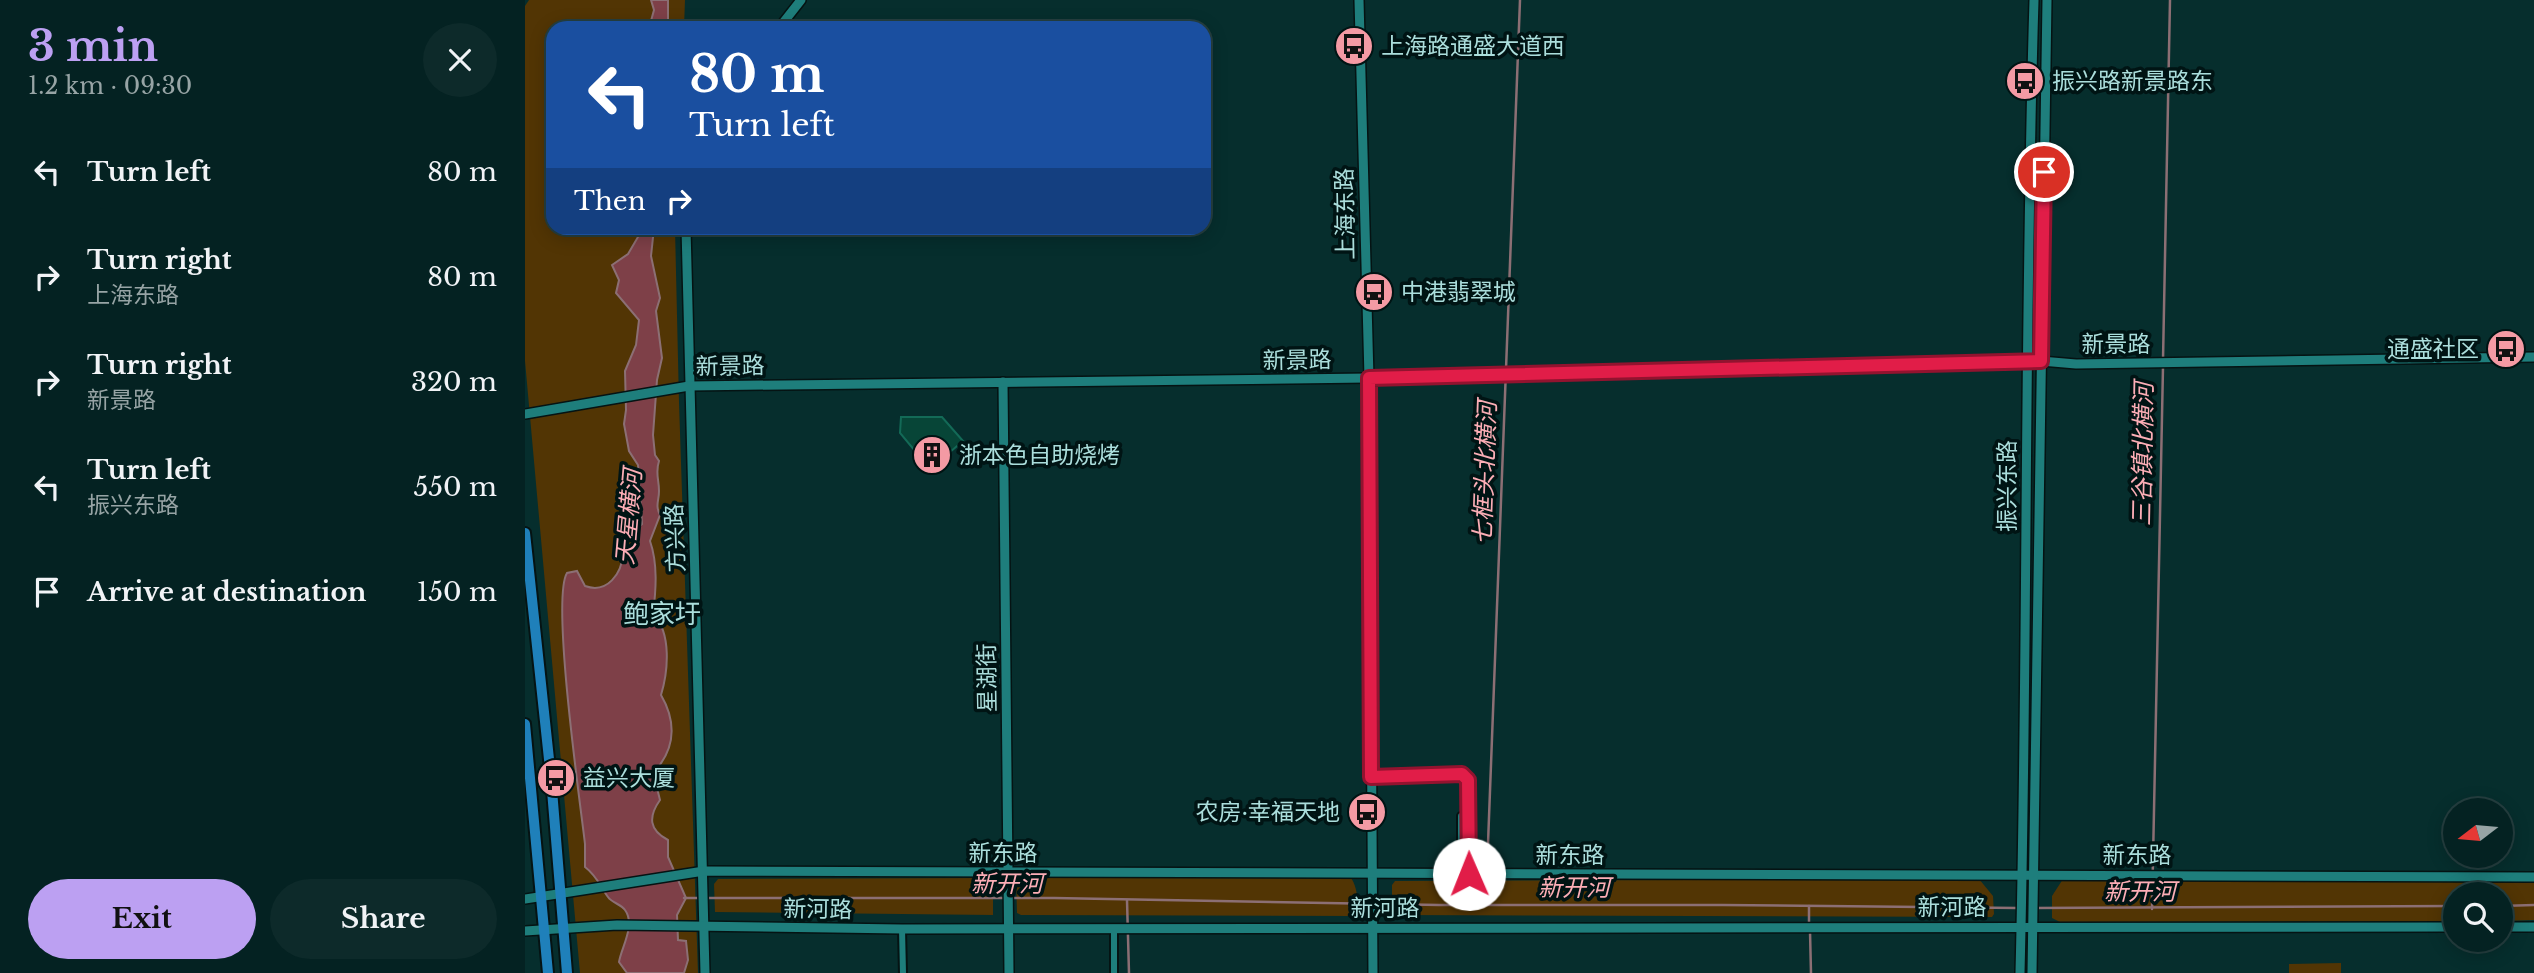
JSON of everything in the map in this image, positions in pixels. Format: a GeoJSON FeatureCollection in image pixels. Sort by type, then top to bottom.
{"type":"FeatureCollection","features":[{"type":"Feature","properties":{"kind":"main road"},"geometry":{"type":"LineString","coordinates":[[525,533],[568,973]]}},
{"type":"Feature","properties":{"kind":"main road"},"geometry":{"type":"LineString","coordinates":[[525,724],[548,973]]}},
{"type":"Feature","properties":{"kind":"street"},"geometry":{"type":"LineString","coordinates":[[784,21],[801,0]]}},
{"type":"Feature","properties":{"kind":"street","name":"上海东路"},"geometry":{"type":"LineString","coordinates":[[1360,0],[1369,378],[1373,973]]}},
{"type":"Feature","properties":{"kind":"street","name":"振兴东路"},"geometry":{"type":"LineString","coordinates":[[2020,973],[2034,0]]}},
{"type":"Feature","properties":{"kind":"street","name":"振兴东路"},"geometry":{"type":"LineString","coordinates":[[2032,973],[2047,0]]}},
{"type":"Feature","properties":{"kind":"street","name":"方兴路"},"geometry":{"type":"LineString","coordinates":[[686,235],[705,973]]}},
{"type":"Feature","properties":{"kind":"street","name":"新景路"},"geometry":{"type":"LineString","coordinates":[[525,414],[689,386],[1369,378],[2041,361],[2076,364],[2534,357]]}},
{"type":"Feature","properties":{"kind":"street","name":"星湖街"},"geometry":{"type":"LineString","coordinates":[[1003,382],[1009,973]]}},
{"type":"Feature","properties":{"kind":"street"},"geometry":{"type":"LineString","coordinates":[[1371,777],[1462,774],[1468,780],[1469,860],[1472,874]]}},
{"type":"Feature","properties":{"kind":"street"},"geometry":{"type":"LineString","coordinates":[[1461,816],[1461,848],[1469,860]]}},
{"type":"Feature","properties":{"kind":"street","name":"新东路"},"geometry":{"type":"LineString","coordinates":[[525,899],[704,871],[2534,877]]}},
{"type":"Feature","properties":{"kind":"street","name":"新河路"},"geometry":{"type":"LineString","coordinates":[[525,931],[617,925],[902,929],[1816,926],[2021,921],[2034,926],[2443,927]]}},
{"type":"Feature","properties":{"kind":"street"},"geometry":{"type":"LineString","coordinates":[[2513,927],[2534,927]]}},
{"type":"Feature","properties":{"kind":"street"},"geometry":{"type":"LineString","coordinates":[[1114,973],[1119,928]]}},
{"type":"Feature","properties":{"kind":"street"},"geometry":{"type":"LineString","coordinates":[[902,929],[903,973]]}},
{"type":"Feature","properties":{"kind":"shaded area"},"geometry":{"type":"Polygon","coordinates":[[[529,0],[685,0],[684,21],[546,21],[546,235],[675,235],[698,973],[580,973],[525,361],[525,6],[529,0]]]}},
{"type":"Feature","properties":{"kind":"shaded area"},"geometry":{"type":"Polygon","coordinates":[[[651,0],[668,0],[668,21],[651,21],[654,10],[651,0]]]}},
{"type":"Feature","properties":{"kind":"shaded area"},"geometry":{"type":"Polygon","coordinates":[[[637,235],[653,235],[651,256],[660,298],[656,311],[662,358],[657,380],[653,435],[655,455],[659,461],[657,506],[660,515],[650,541],[655,568],[653,614],[663,631],[667,653],[661,695],[669,713],[672,731],[665,758],[659,766],[661,777],[656,784],[660,800],[652,823],[657,832],[668,840],[668,857],[686,898],[677,915],[678,940],[686,941],[688,960],[684,973],[627,973],[619,962],[628,929],[628,916],[623,908],[610,899],[585,867],[585,844],[564,659],[563,590],[567,573],[577,571],[585,586],[593,588],[606,585],[620,568],[623,553],[633,546],[632,533],[642,524],[638,465],[629,451],[624,424],[625,371],[636,345],[639,320],[616,293],[619,280],[612,265],[628,254],[637,235]]]}},
{"type":"Feature","properties":{"kind":"shaded area"},"geometry":{"type":"Polygon","coordinates":[[[1018,877],[1351,878],[1357,902],[1354,916],[1021,915],[1017,913],[1018,877]]]}},
{"type":"Feature","properties":{"kind":"shaded area"},"geometry":{"type":"Polygon","coordinates":[[[993,878],[993,915],[715,912],[714,884],[718,879],[993,878]]]}},
{"type":"Feature","properties":{"kind":"shaded area"},"geometry":{"type":"Polygon","coordinates":[[[1979,879],[1993,896],[1992,917],[1396,915],[1392,912],[1392,885],[1395,881],[1979,879]]]}},
{"type":"Feature","properties":{"kind":"shaded area"},"geometry":{"type":"Polygon","coordinates":[[[2063,879],[2534,882],[2534,920],[2513,921],[2513,882],[2443,882],[2443,921],[2060,922],[2052,918],[2052,896],[2063,879]]]}},
{"type":"Feature","properties":{"kind":"shaded area"},"geometry":{"type":"Polygon","coordinates":[[[2341,963],[2341,973],[2289,973],[2289,964],[2341,963]]]}},
{"type":"Feature","properties":{"kind":"building","name":"浙本色自助烧烤"},"geometry":{"type":"Polygon","coordinates":[[[901,417],[942,417],[963,441],[930,469],[900,433],[901,417]]]}},
{"type":"Feature","properties":{"kind":"waterway","name":"七框头北横河"},"geometry":{"type":"LineString","coordinates":[[1487,870],[1520,0]]}},
{"type":"Feature","properties":{"kind":"waterway","name":"三谷镇北横河"},"geometry":{"type":"LineString","coordinates":[[2163,360],[2170,0]]}},
{"type":"Feature","properties":{"kind":"waterway","name":"三谷镇北横河"},"geometry":{"type":"LineString","coordinates":[[2152,909],[2163,367]]}},
{"type":"Feature","properties":{"kind":"waterway","name":"七框头北横河"},"geometry":{"type":"LineString","coordinates":[[1486,905],[1487,877]]}},
{"type":"Feature","properties":{"kind":"waterway","name":"新开河"},"geometry":{"type":"LineString","coordinates":[[684,898],[1054,898],[1439,905],[2018,908]]}},
{"type":"Feature","properties":{"kind":"waterway"},"geometry":{"type":"LineString","coordinates":[[1127,900],[1129,973]]}},
{"type":"Feature","properties":{"kind":"waterway","name":"新开河"},"geometry":{"type":"LineString","coordinates":[[2513,906],[2534,905]]}},
{"type":"Feature","properties":{"kind":"waterway"},"geometry":{"type":"LineString","coordinates":[[1809,906],[1809,924]]}},
{"type":"Feature","properties":{"kind":"waterway","name":"新开河"},"geometry":{"type":"LineString","coordinates":[[2025,908],[2443,906]]}},
{"type":"Feature","properties":{"kind":"waterway"},"geometry":{"type":"LineString","coordinates":[[1810,931],[1811,973]]}},
{"type":"Feature","properties":{"kind":"place","name":"上海路通盛大道西"},"geometry":{"type":"Point","coordinates":[1354,46]}},
{"type":"Feature","properties":{"kind":"place","name":"振兴路新景路东"},"geometry":{"type":"Point","coordinates":[2025,81]}},
{"type":"Feature","properties":{"kind":"place","name":"中港翡翠城"},"geometry":{"type":"Point","coordinates":[1374,292]}},
{"type":"Feature","properties":{"kind":"place","name":"通盛社区"},"geometry":{"type":"Point","coordinates":[2506,349]}},
{"type":"Feature","properties":{"kind":"place","name":"浙本色自助烧烤"},"geometry":{"type":"Point","coordinates":[932,455]}},
{"type":"Feature","properties":{"kind":"place","name":"益兴大厦"},"geometry":{"type":"Point","coordinates":[556,778]}},
{"type":"Feature","properties":{"kind":"place","name":"农房·幸福天地"},"geometry":{"type":"Point","coordinates":[1367,812]}},
{"type":"Feature","properties":{"kind":"district","name":"鲍家圩"},"geometry":{"type":"Point","coordinates":[662,614]}},
{"type":"Feature","properties":{"kind":"route"},"geometry":{"type":"LineString","coordinates":[[1469,874],[1468,780],[1462,774],[1371,777],[1369,378],[2041,361],[2044,172]]}},
{"type":"Feature","properties":{"kind":"water label","name":"天星横河"},"geometry":{"type":"Point","coordinates":[629,517]}}]}
